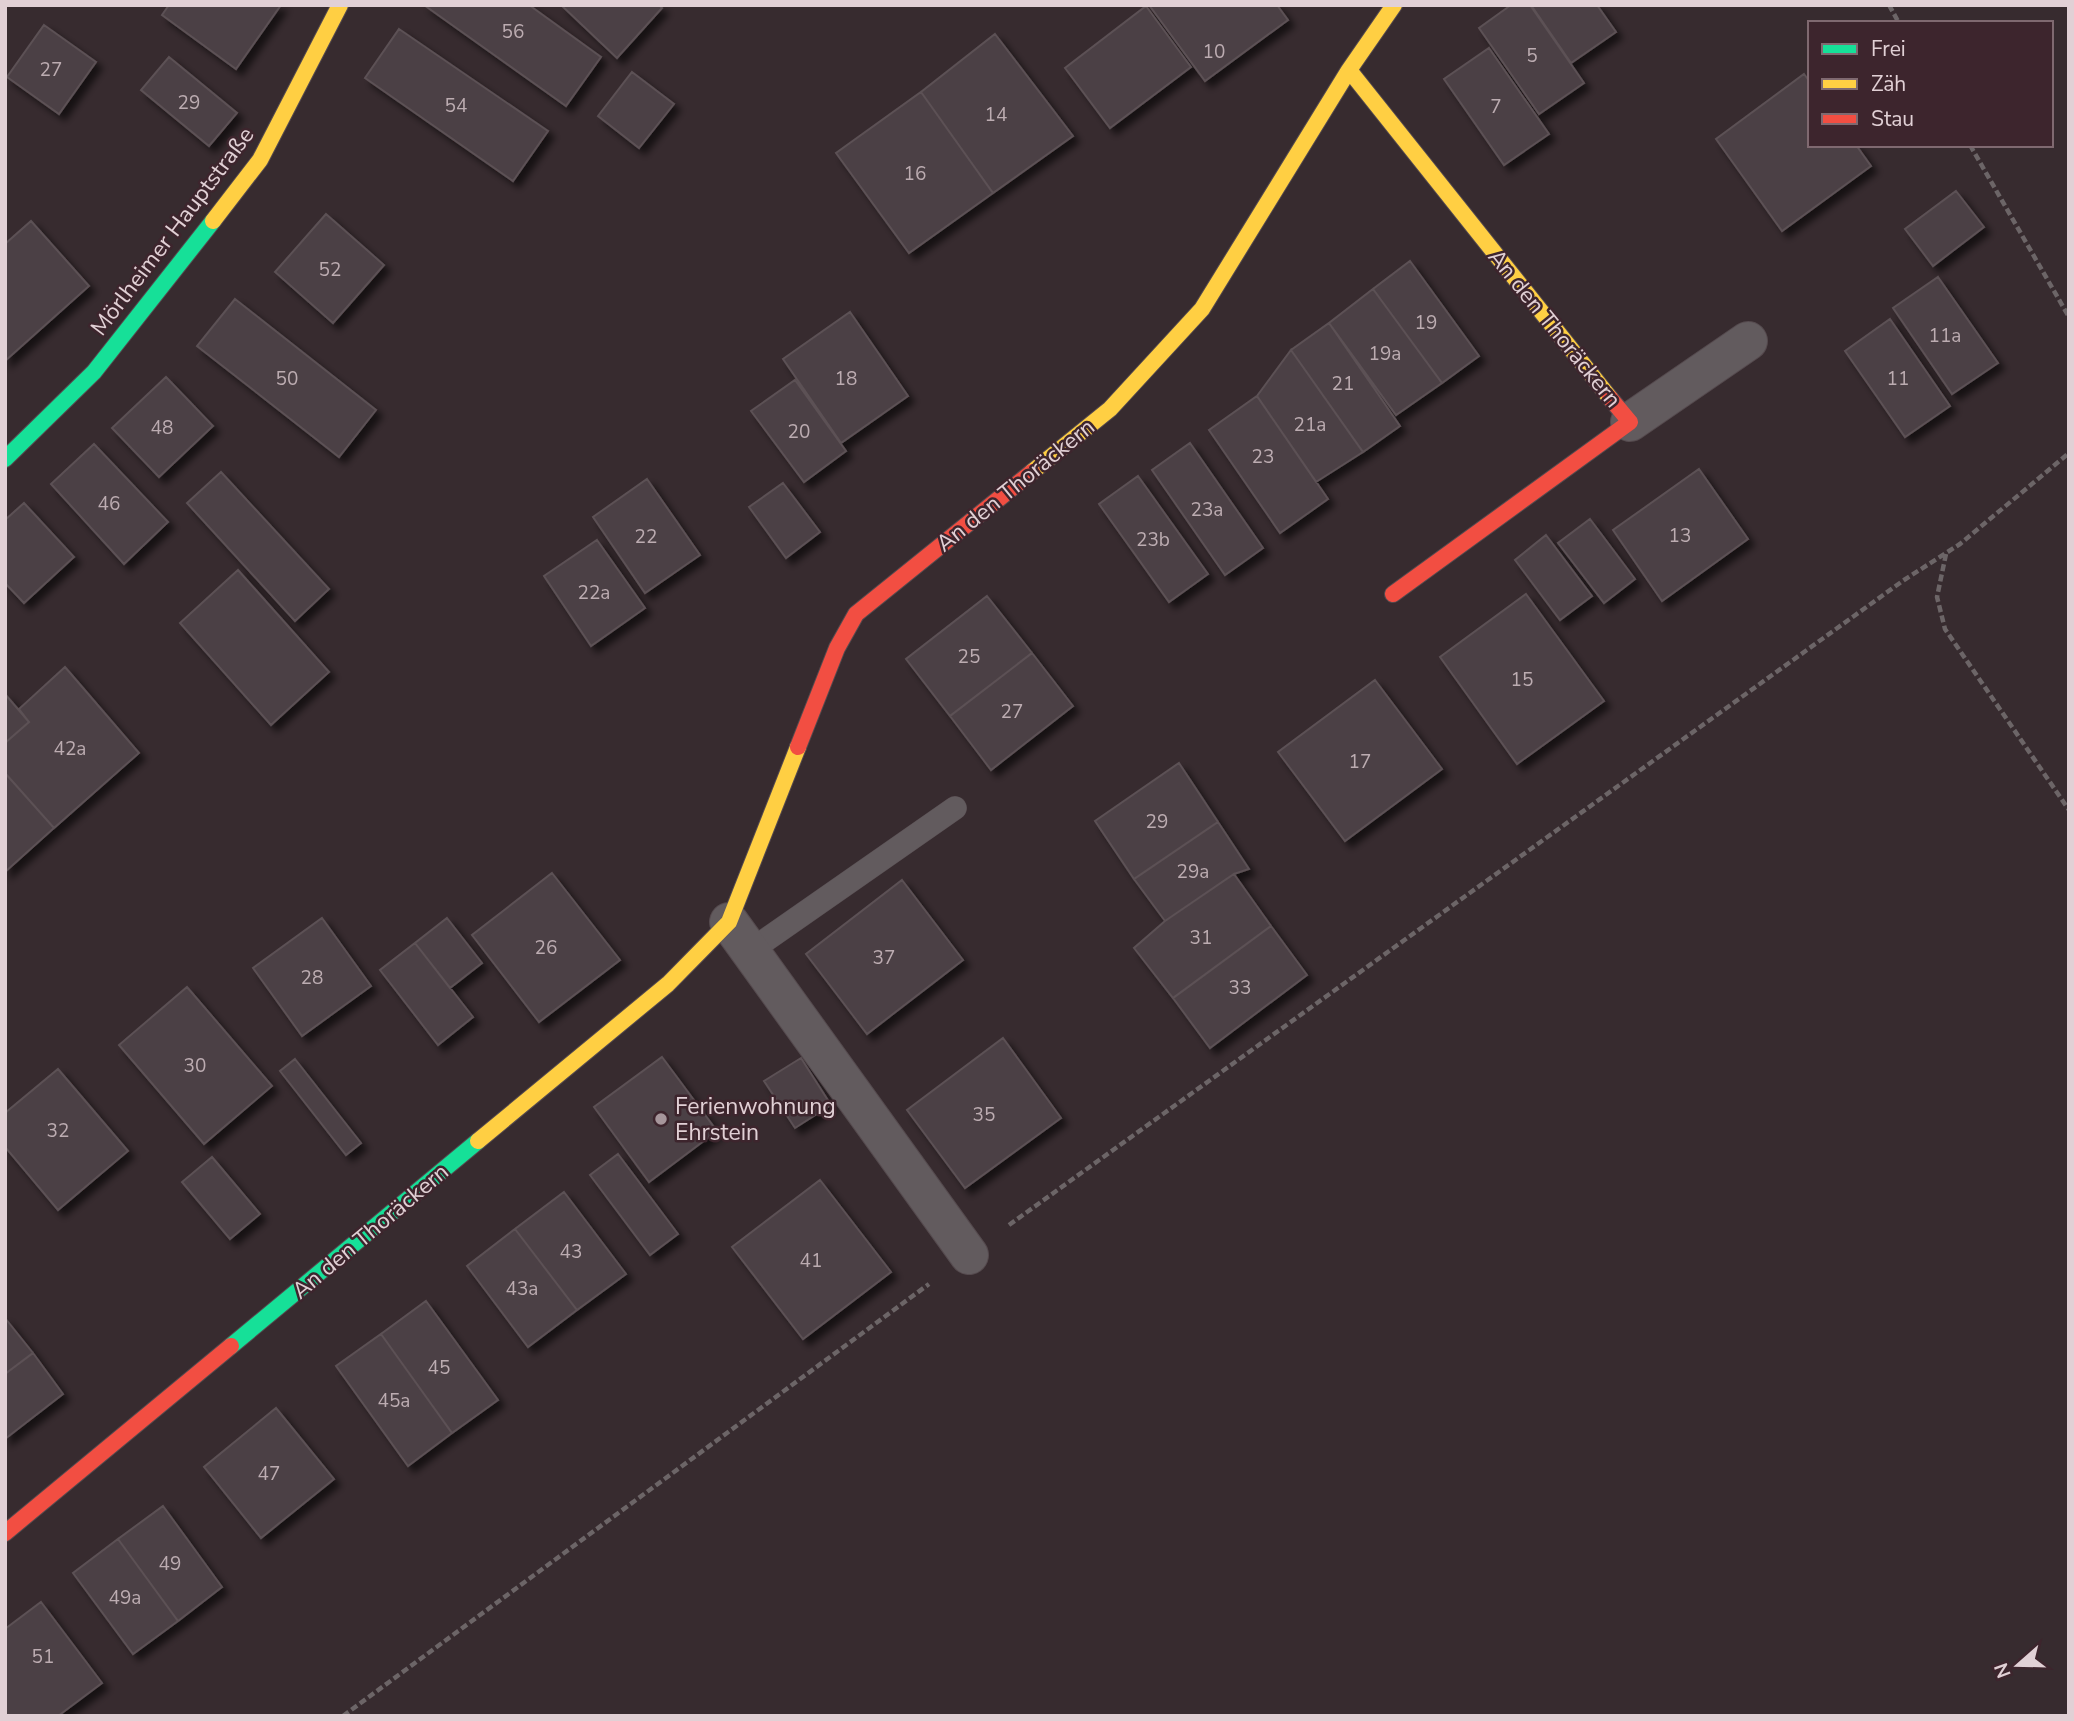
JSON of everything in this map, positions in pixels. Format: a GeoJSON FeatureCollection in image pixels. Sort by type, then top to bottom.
{"type":"FeatureCollection","features":[{"type":"Feature","properties":{"kind":"street","name":"Mörlheimer Hauptstraße"},"geometry":{"type":"LineString","coordinates":[[5,459],[94,372],[260,160],[340,5]]}},
{"type":"Feature","properties":{"kind":"street","name":"An den Thoräckern"},"geometry":{"type":"LineString","coordinates":[[5,1533],[668,984],[739,937],[837,648],[856,614],[1110,409],[1202,309],[1349,70],[1394,5]]}},
{"type":"Feature","properties":{"kind":"street","name":"An den Thoräckern"},"geometry":{"type":"LineString","coordinates":[[1349,70],[1630,422]]}},
{"type":"Feature","properties":{"kind":"street","name":"An den Thoräckern"},"geometry":{"type":"LineString","coordinates":[[1393,594],[1630,422],[1748,341]]}},
{"type":"Feature","properties":{"kind":"street"},"geometry":{"type":"LineString","coordinates":[[739,937],[969,1255]]}},
{"type":"Feature","properties":{"kind":"lane"},"geometry":{"type":"LineString","coordinates":[[739,937],[954,808]]}},
{"type":"Feature","properties":{"kind":"path"},"geometry":{"type":"LineString","coordinates":[[1889,5],[1898,21]]}},
{"type":"Feature","properties":{"kind":"path"},"geometry":{"type":"LineString","coordinates":[[1971,147],[2069,317]]}},
{"type":"Feature","properties":{"kind":"path"},"geometry":{"type":"LineString","coordinates":[[343,1716],[969,1255],[1904,580],[1946,553],[2069,453]]}},
{"type":"Feature","properties":{"kind":"path"},"geometry":{"type":"LineString","coordinates":[[1946,553],[1937,597],[1945,629],[2069,810]]}},
{"type":"Feature","properties":{"kind":"building"},"geometry":{"type":"Polygon","coordinates":[[[169,5],[281,5],[236,69],[162,15],[169,5]]]}},
{"type":"Feature","properties":{"kind":"building"},"geometry":{"type":"Polygon","coordinates":[[[424,5],[529,5],[601,57],[566,106],[424,5]]]}},
{"type":"Feature","properties":{"kind":"building"},"geometry":{"type":"Polygon","coordinates":[[[561,5],[659,5],[662,8],[617,58],[561,5]]]}},
{"type":"Feature","properties":{"kind":"building"},"geometry":{"type":"Polygon","coordinates":[[[1149,5],[1277,5],[1288,20],[1205,81],[1149,5]]]}},
{"type":"Feature","properties":{"kind":"building"},"geometry":{"type":"Polygon","coordinates":[[[1511,5],[1530,5],[1584,83],[1539,114],[1479,28],[1511,5]]]}},
{"type":"Feature","properties":{"kind":"building"},"geometry":{"type":"Polygon","coordinates":[[[1531,5],[1597,5],[1616,32],[1571,63],[1531,5]]]}},
{"type":"Feature","properties":{"kind":"building"},"geometry":{"type":"Polygon","coordinates":[[[1146,6],[1191,67],[1110,128],[1065,68],[1146,6]]]}},
{"type":"Feature","properties":{"kind":"building"},"geometry":{"type":"Polygon","coordinates":[[[44,25],[96,62],[59,114],[7,77],[44,25]]]}},
{"type":"Feature","properties":{"kind":"building"},"geometry":{"type":"Polygon","coordinates":[[[399,29],[548,131],[513,181],[365,78],[399,29]]]}},
{"type":"Feature","properties":{"kind":"building"},"geometry":{"type":"Polygon","coordinates":[[[995,34],[1073,136],[993,193],[921,92],[995,34]]]}},
{"type":"Feature","properties":{"kind":"building"},"geometry":{"type":"Polygon","coordinates":[[[1489,48],[1549,134],[1504,165],[1444,79],[1489,48]]]}},
{"type":"Feature","properties":{"kind":"building"},"geometry":{"type":"Polygon","coordinates":[[[169,57],[237,113],[209,146],[141,90],[169,57]]]}},
{"type":"Feature","properties":{"kind":"building"},"geometry":{"type":"Polygon","coordinates":[[[632,72],[674,104],[639,148],[598,116],[632,72]]]}},
{"type":"Feature","properties":{"kind":"building"},"geometry":{"type":"Polygon","coordinates":[[[1804,74],[1808,79],[1808,147],[1857,147],[1871,166],[1782,231],[1716,139],[1804,74]]]}},
{"type":"Feature","properties":{"kind":"building"},"geometry":{"type":"Polygon","coordinates":[[[921,92],[993,193],[909,253],[836,153],[921,92]]]}},
{"type":"Feature","properties":{"kind":"building"},"geometry":{"type":"Polygon","coordinates":[[[1956,191],[1984,227],[1933,266],[1905,229],[1956,191]]]}},
{"type":"Feature","properties":{"kind":"building"},"geometry":{"type":"Polygon","coordinates":[[[326,214],[384,265],[333,323],[275,272],[326,214]]]}},
{"type":"Feature","properties":{"kind":"building"},"geometry":{"type":"Polygon","coordinates":[[[31,221],[89,286],[5,361],[5,244],[31,221]]]}},
{"type":"Feature","properties":{"kind":"building"},"geometry":{"type":"Polygon","coordinates":[[[1410,261],[1479,356],[1442,383],[1373,289],[1410,261]]]}},
{"type":"Feature","properties":{"kind":"building"},"geometry":{"type":"Polygon","coordinates":[[[1938,277],[1998,363],[1952,394],[1893,308],[1938,277]]]}},
{"type":"Feature","properties":{"kind":"building"},"geometry":{"type":"Polygon","coordinates":[[[1373,289],[1442,383],[1396,415],[1329,323],[1373,289]]]}},
{"type":"Feature","properties":{"kind":"building"},"geometry":{"type":"Polygon","coordinates":[[[235,299],[376,410],[339,457],[197,346],[235,299]]]}},
{"type":"Feature","properties":{"kind":"building"},"geometry":{"type":"Polygon","coordinates":[[[850,312],[908,396],[841,443],[783,359],[850,312]]]}},
{"type":"Feature","properties":{"kind":"building"},"geometry":{"type":"Polygon","coordinates":[[[1890,319],[1950,406],[1905,437],[1845,351],[1890,319]]]}},
{"type":"Feature","properties":{"kind":"building"},"geometry":{"type":"Polygon","coordinates":[[[1329,323],[1400,426],[1363,452],[1291,350],[1329,323]]]}},
{"type":"Feature","properties":{"kind":"building"},"geometry":{"type":"Polygon","coordinates":[[[1291,350],[1363,452],[1316,482],[1257,396],[1291,350]]]}},
{"type":"Feature","properties":{"kind":"building"},"geometry":{"type":"Polygon","coordinates":[[[166,377],[213,426],[159,477],[112,428],[166,377]]]}},
{"type":"Feature","properties":{"kind":"building"},"geometry":{"type":"Polygon","coordinates":[[[795,380],[846,451],[804,482],[751,411],[795,380]]]}},
{"type":"Feature","properties":{"kind":"building"},"geometry":{"type":"Polygon","coordinates":[[[1257,396],[1328,499],[1280,533],[1209,430],[1257,396]]]}},
{"type":"Feature","properties":{"kind":"building"},"geometry":{"type":"Polygon","coordinates":[[[1190,443],[1263,548],[1225,575],[1152,470],[1190,443]]]}},
{"type":"Feature","properties":{"kind":"building"},"geometry":{"type":"Polygon","coordinates":[[[94,444],[168,522],[124,564],[51,484],[94,444]]]}},
{"type":"Feature","properties":{"kind":"building"},"geometry":{"type":"Polygon","coordinates":[[[1699,469],[1748,539],[1662,601],[1613,530],[1699,469]]]}},
{"type":"Feature","properties":{"kind":"building"},"geometry":{"type":"Polygon","coordinates":[[[221,472],[329,589],[295,621],[187,503],[221,472]]]}},
{"type":"Feature","properties":{"kind":"building"},"geometry":{"type":"Polygon","coordinates":[[[1138,476],[1208,574],[1169,602],[1099,504],[1138,476]]]}},
{"type":"Feature","properties":{"kind":"building"},"geometry":{"type":"Polygon","coordinates":[[[647,479],[700,555],[645,593],[593,517],[647,479]]]}},
{"type":"Feature","properties":{"kind":"building"},"geometry":{"type":"Polygon","coordinates":[[[783,483],[820,532],[786,558],[749,507],[783,483]]]}},
{"type":"Feature","properties":{"kind":"building"},"geometry":{"type":"Polygon","coordinates":[[[24,503],[74,557],[24,603],[5,583],[5,520],[24,503]]]}},
{"type":"Feature","properties":{"kind":"building"},"geometry":{"type":"Polygon","coordinates":[[[1590,519],[1635,579],[1604,603],[1558,543],[1590,519]]]}},
{"type":"Feature","properties":{"kind":"building"},"geometry":{"type":"Polygon","coordinates":[[[1546,535],[1592,596],[1560,620],[1515,560],[1546,535]]]}},
{"type":"Feature","properties":{"kind":"building"},"geometry":{"type":"Polygon","coordinates":[[[597,540],[645,608],[591,646],[544,576],[597,540]]]}},
{"type":"Feature","properties":{"kind":"building"},"geometry":{"type":"Polygon","coordinates":[[[238,570],[329,672],[271,725],[180,623],[238,570]]]}},
{"type":"Feature","properties":{"kind":"building"},"geometry":{"type":"Polygon","coordinates":[[[1526,594],[1604,701],[1517,764],[1440,657],[1526,594]]]}},
{"type":"Feature","properties":{"kind":"building"},"geometry":{"type":"Polygon","coordinates":[[[987,596],[1032,653],[950,716],[906,659],[987,596]]]}},
{"type":"Feature","properties":{"kind":"building"},"geometry":{"type":"Polygon","coordinates":[[[1032,653],[1073,706],[991,770],[950,716],[1032,653]]]}},
{"type":"Feature","properties":{"kind":"building"},"geometry":{"type":"Polygon","coordinates":[[[65,667],[139,753],[54,828],[5,773],[5,743],[29,722],[19,709],[65,667]]]}},
{"type":"Feature","properties":{"kind":"building"},"geometry":{"type":"Polygon","coordinates":[[[1375,680],[1442,769],[1345,841],[1278,752],[1375,680]]]}},
{"type":"Feature","properties":{"kind":"building"},"geometry":{"type":"Polygon","coordinates":[[[5,694],[29,722],[5,743],[5,694]]]}},
{"type":"Feature","properties":{"kind":"building"},"geometry":{"type":"Polygon","coordinates":[[[1179,763],[1218,822],[1134,879],[1095,821],[1179,763]]]}},
{"type":"Feature","properties":{"kind":"building"},"geometry":{"type":"Polygon","coordinates":[[[5,773],[54,828],[5,872],[5,773]]]}},
{"type":"Feature","properties":{"kind":"building"},"geometry":{"type":"Polygon","coordinates":[[[1218,822],[1249,869],[1234,874],[1165,921],[1134,879],[1218,822]]]}},
{"type":"Feature","properties":{"kind":"building"},"geometry":{"type":"Polygon","coordinates":[[[552,873],[620,960],[539,1022],[472,935],[552,873]]]}},
{"type":"Feature","properties":{"kind":"building"},"geometry":{"type":"Polygon","coordinates":[[[1234,874],[1271,926],[1173,998],[1134,948],[1165,921],[1234,874]]]}},
{"type":"Feature","properties":{"kind":"building"},"geometry":{"type":"Polygon","coordinates":[[[902,880],[963,960],[867,1034],[806,954],[902,880]]]}},
{"type":"Feature","properties":{"kind":"building"},"geometry":{"type":"Polygon","coordinates":[[[322,918],[371,986],[302,1036],[253,968],[322,918]]]}},
{"type":"Feature","properties":{"kind":"building"},"geometry":{"type":"Polygon","coordinates":[[[447,918],[482,963],[450,988],[415,943],[447,918]]]}},
{"type":"Feature","properties":{"kind":"building"},"geometry":{"type":"Polygon","coordinates":[[[1271,926],[1307,975],[1210,1048],[1173,998],[1271,926]]]}},
{"type":"Feature","properties":{"kind":"building"},"geometry":{"type":"Polygon","coordinates":[[[415,943],[473,1017],[438,1045],[380,970],[415,943]]]}},
{"type":"Feature","properties":{"kind":"building"},"geometry":{"type":"Polygon","coordinates":[[[187,987],[272,1086],[204,1144],[119,1045],[187,987]]]}},
{"type":"Feature","properties":{"kind":"building"},"geometry":{"type":"Polygon","coordinates":[[[1003,1038],[1061,1118],[965,1188],[907,1110],[1003,1038]]]}},
{"type":"Feature","properties":{"kind":"building"},"geometry":{"type":"Polygon","coordinates":[[[662,1057],[717,1131],[649,1182],[594,1107],[662,1057]]]}},
{"type":"Feature","properties":{"kind":"building"},"geometry":{"type":"Polygon","coordinates":[[[801,1058],[831,1105],[795,1128],[764,1081],[801,1058]]]}},
{"type":"Feature","properties":{"kind":"building"},"geometry":{"type":"Polygon","coordinates":[[[295,1059],[361,1143],[346,1155],[280,1071],[295,1059]]]}},
{"type":"Feature","properties":{"kind":"building"},"geometry":{"type":"Polygon","coordinates":[[[58,1069],[128,1151],[58,1210],[5,1147],[5,1113],[58,1069]]]}},
{"type":"Feature","properties":{"kind":"building"},"geometry":{"type":"Polygon","coordinates":[[[618,1154],[678,1234],[650,1255],[590,1175],[618,1154]]]}},
{"type":"Feature","properties":{"kind":"building"},"geometry":{"type":"Polygon","coordinates":[[[212,1157],[260,1214],[230,1239],[182,1182],[212,1157]]]}},
{"type":"Feature","properties":{"kind":"building"},"geometry":{"type":"Polygon","coordinates":[[[820,1180],[891,1272],[803,1339],[732,1247],[820,1180]]]}},
{"type":"Feature","properties":{"kind":"building"},"geometry":{"type":"Polygon","coordinates":[[[564,1192],[626,1274],[577,1310],[515,1229],[564,1192]]]}},
{"type":"Feature","properties":{"kind":"building"},"geometry":{"type":"Polygon","coordinates":[[[515,1229],[577,1310],[528,1347],[467,1266],[515,1229]]]}},
{"type":"Feature","properties":{"kind":"building"},"geometry":{"type":"Polygon","coordinates":[[[426,1301],[498,1400],[452,1433],[381,1334],[426,1301]]]}},
{"type":"Feature","properties":{"kind":"building"},"geometry":{"type":"Polygon","coordinates":[[[5,1318],[33,1353],[5,1374],[5,1318]]]}},
{"type":"Feature","properties":{"kind":"building"},"geometry":{"type":"Polygon","coordinates":[[[381,1334],[452,1433],[408,1466],[336,1366],[381,1334]]]}},
{"type":"Feature","properties":{"kind":"building"},"geometry":{"type":"Polygon","coordinates":[[[33,1353],[63,1394],[5,1439],[5,1374],[33,1353]]]}},
{"type":"Feature","properties":{"kind":"building"},"geometry":{"type":"Polygon","coordinates":[[[276,1408],[334,1479],[261,1538],[204,1467],[276,1408]]]}},
{"type":"Feature","properties":{"kind":"building"},"geometry":{"type":"Polygon","coordinates":[[[163,1506],[222,1587],[178,1621],[118,1539],[163,1506]]]}},
{"type":"Feature","properties":{"kind":"building"},"geometry":{"type":"Polygon","coordinates":[[[118,1539],[178,1621],[133,1654],[73,1573],[118,1539]]]}},
{"type":"Feature","properties":{"kind":"building"},"geometry":{"type":"Polygon","coordinates":[[[41,1602],[102,1683],[58,1716],[5,1716],[5,1629],[41,1602]]]}},
{"type":"Feature","properties":{"kind":"traffic: fast"},"geometry":{"type":"LineString","coordinates":[[5,459],[94,372],[213,221]]}},
{"type":"Feature","properties":{"kind":"traffic: fast"},"geometry":{"type":"LineString","coordinates":[[231,1346],[478,1141]]}},
{"type":"Feature","properties":{"kind":"traffic: slow"},"geometry":{"type":"LineString","coordinates":[[213,221],[260,160],[340,5]]}},
{"type":"Feature","properties":{"kind":"traffic: slow"},"geometry":{"type":"LineString","coordinates":[[1032,472],[1110,409],[1202,309],[1349,70],[1394,5]]}},
{"type":"Feature","properties":{"kind":"traffic: slow"},"geometry":{"type":"LineString","coordinates":[[1349,70],[1610,398]]}},
{"type":"Feature","properties":{"kind":"traffic: slow"},"geometry":{"type":"LineString","coordinates":[[478,1141],[668,984],[729,922],[798,747]]}},
{"type":"Feature","properties":{"kind":"traffic: jam"},"geometry":{"type":"LineString","coordinates":[[1393,594],[1630,422],[1610,398]]}},
{"type":"Feature","properties":{"kind":"traffic: jam"},"geometry":{"type":"LineString","coordinates":[[798,747],[837,648],[856,614],[1032,472]]}},
{"type":"Feature","properties":{"kind":"traffic: jam"},"geometry":{"type":"LineString","coordinates":[[5,1533],[231,1346]]}},
{"type":"Feature","properties":{"kind":"place","name":"Ferienwohnung Ehrstein"},"geometry":{"type":"Point","coordinates":[661,1119]}}]}
